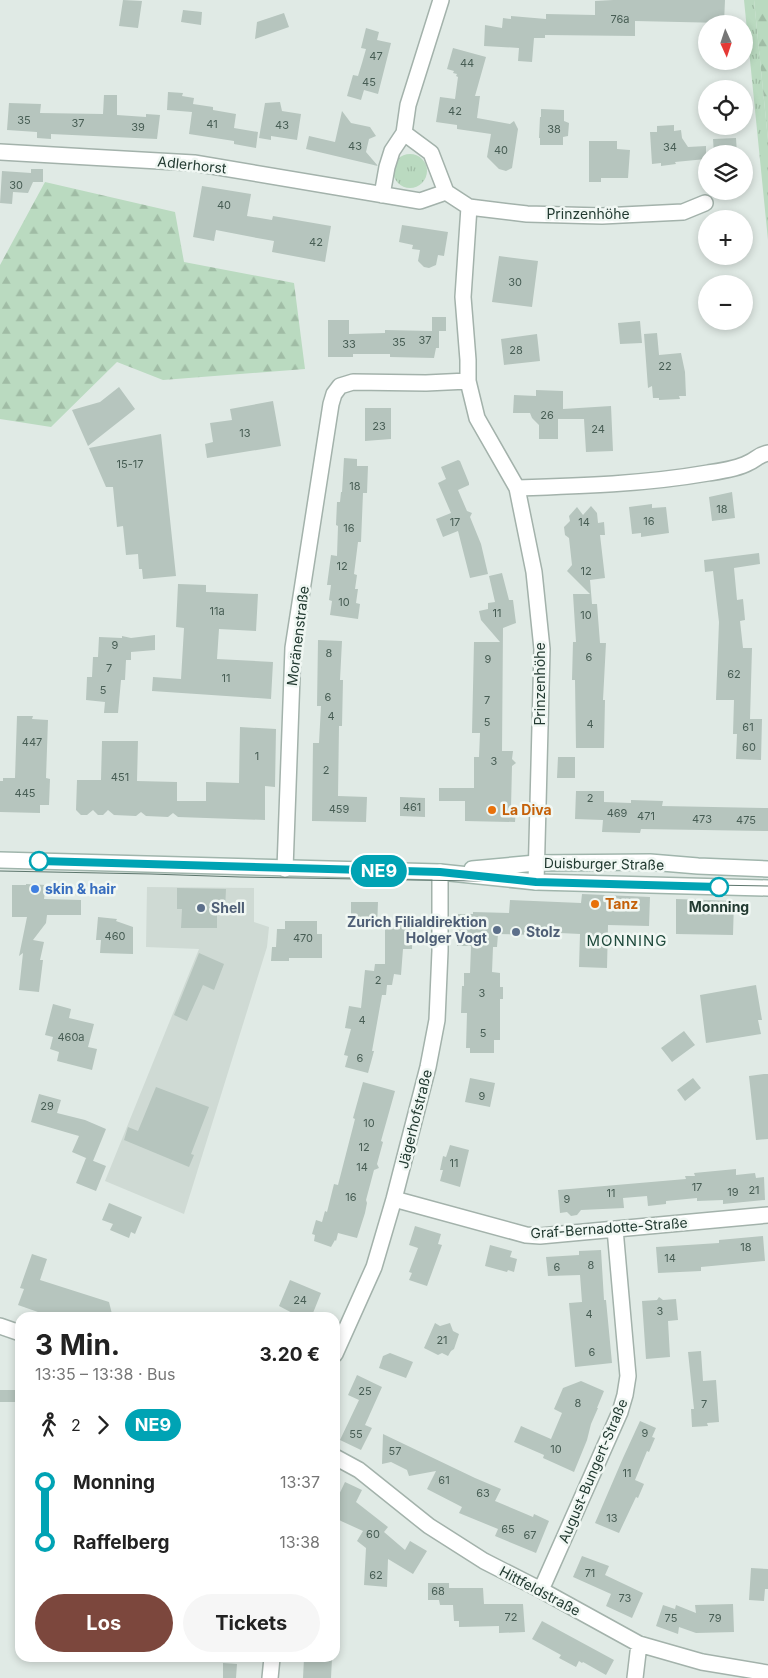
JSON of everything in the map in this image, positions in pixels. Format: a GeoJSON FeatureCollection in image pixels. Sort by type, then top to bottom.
{"type":"FeatureCollection","features":[{"type":"Feature","properties":{"kind":"street"},"geometry":{"type":"LineString","coordinates":[[404,133],[431,153],[446,192],[420,201],[382,195],[387,167],[392,151],[404,133],[408,105],[441,0]]}},
{"type":"Feature","properties":{"kind":"street","name":"Adlerhorst"},"geometry":{"type":"LineString","coordinates":[[0,152],[194,163],[382,195]]}},
{"type":"Feature","properties":{"kind":"street","name":"Prinzenhöhe"},"geometry":{"type":"LineString","coordinates":[[446,192],[469,207],[527,214],[602,216],[683,212],[705,203]]}},
{"type":"Feature","properties":{"kind":"street","name":"Prinzenhöhe"},"geometry":{"type":"LineString","coordinates":[[469,207],[462,297],[468,381],[477,418],[517,488],[534,572],[542,649],[536,882]]}},
{"type":"Feature","properties":{"kind":"street","name":"Moränenstraße"},"geometry":{"type":"LineString","coordinates":[[285,869],[294,648],[334,394],[340,386],[353,382],[426,383],[468,381]]}},
{"type":"Feature","properties":{"kind":"street"},"geometry":{"type":"LineString","coordinates":[[517,488],[618,484],[707,473],[741,466],[750,463],[760,454],[768,453]]}},
{"type":"Feature","properties":{"kind":"street","name":"Duisburger Straße"},"geometry":{"type":"LineString","coordinates":[[0,860],[440,872],[536,882],[768,888]]}},
{"type":"Feature","properties":{"kind":"street","name":"Duisburger Straße"},"geometry":{"type":"LineString","coordinates":[[440,872],[536,863],[650,862],[768,869]]}},
{"type":"Feature","properties":{"kind":"street","name":"Jägerhofstraße"},"geometry":{"type":"LineString","coordinates":[[340,1343],[374,1267],[394,1199],[430,1058],[437,1020],[440,951],[440,872]]}},
{"type":"Feature","properties":{"kind":"street","name":"Graf-Bernadotte-Straße"},"geometry":{"type":"LineString","coordinates":[[394,1199],[526,1235],[540,1236],[768,1215]]}},
{"type":"Feature","properties":{"kind":"street","name":"August-Bungert-Straße"},"geometry":{"type":"LineString","coordinates":[[541,1590],[626,1395],[628,1376],[615,1229]]}},
{"type":"Feature","properties":{"kind":"street"},"geometry":{"type":"LineString","coordinates":[[0,1326],[15,1331]]}},
{"type":"Feature","properties":{"kind":"street","name":"Hittfeldstraße"},"geometry":{"type":"LineString","coordinates":[[340,1460],[359,1470],[429,1526],[484,1561],[639,1644],[702,1662],[768,1673]]}},
{"type":"Feature","properties":{"kind":"street"},"geometry":{"type":"LineString","coordinates":[[635,1678],[639,1644]]}},
{"type":"Feature","properties":{"kind":"street"},"geometry":{"type":"LineString","coordinates":[[270,1678],[272,1662]]}},
{"type":"Feature","properties":{"kind":"shaded area"},"geometry":{"type":"Polygon","coordinates":[[[147,887],[254,888],[254,922],[269,927],[267,947],[184,1214],[105,1181],[199,949],[146,947],[147,887]]]}},
{"type":"Feature","properties":{"kind":"green space"},"geometry":{"type":"Polygon","coordinates":[[[744,0],[754,0],[768,140],[768,240],[751,70],[753,70],[753,15],[746,15],[744,0]]]}},
{"type":"Feature","properties":{"kind":"green space"},"geometry":{"type":"Polygon","coordinates":[[[754,0],[768,0],[768,140],[754,0]]]}},
{"type":"Feature","properties":{"kind":"green space"},"geometry":{"type":"Polygon","coordinates":[[[410,154],[417,155],[422,159],[426,164],[426,178],[422,183],[417,187],[410,188],[403,187],[398,183],[394,178],[393,171],[394,164],[398,159],[403,155],[410,154]]]}},
{"type":"Feature","properties":{"kind":"green space"},"geometry":{"type":"Polygon","coordinates":[[[45,182],[175,212],[184,262],[294,283],[305,369],[163,380],[117,362],[51,427],[0,419],[0,265],[45,182]]]}},
{"type":"Feature","properties":{"kind":"building"},"geometry":{"type":"Polygon","coordinates":[[[123,0],[142,1],[138,28],[119,26],[123,0]]]}},
{"type":"Feature","properties":{"kind":"building"},"geometry":{"type":"Polygon","coordinates":[[[725,0],[724,15],[698,15],[698,22],[635,21],[635,36],[545,35],[545,38],[534,38],[532,62],[518,61],[519,48],[484,46],[485,25],[502,28],[503,18],[511,19],[511,16],[546,19],[546,14],[595,15],[595,1],[725,0]]]}},
{"type":"Feature","properties":{"kind":"building"},"geometry":{"type":"Polygon","coordinates":[[[183,10],[202,12],[201,25],[181,22],[183,10]]]}},
{"type":"Feature","properties":{"kind":"building"},"geometry":{"type":"Polygon","coordinates":[[[284,13],[289,27],[255,39],[257,22],[284,13]]]}},
{"type":"Feature","properties":{"kind":"building"},"geometry":{"type":"Polygon","coordinates":[[[366,28],[379,32],[377,40],[391,43],[378,94],[364,90],[361,100],[347,96],[353,75],[358,76],[366,49],[361,48],[366,28]]]}},
{"type":"Feature","properties":{"kind":"building"},"geometry":{"type":"Polygon","coordinates":[[[453,48],[486,57],[475,96],[480,96],[477,118],[510,124],[514,121],[518,129],[512,168],[506,171],[499,169],[487,157],[491,134],[457,129],[457,125],[436,122],[440,97],[455,99],[458,77],[456,76],[457,74],[453,73],[454,71],[447,69],[453,48]]]}},
{"type":"Feature","properties":{"kind":"building"},"geometry":{"type":"Polygon","coordinates":[[[168,92],[183,93],[182,96],[194,98],[193,104],[213,107],[213,110],[236,114],[234,128],[258,132],[256,148],[234,144],[234,141],[189,134],[192,112],[167,110],[168,92]]]}},
{"type":"Feature","properties":{"kind":"building"},"geometry":{"type":"Polygon","coordinates":[[[104,95],[117,95],[117,115],[146,117],[146,114],[160,115],[157,139],[51,134],[51,139],[37,138],[37,132],[7,130],[9,103],[41,104],[40,113],[103,114],[104,95]]]}},
{"type":"Feature","properties":{"kind":"building"},"geometry":{"type":"Polygon","coordinates":[[[280,102],[282,111],[301,114],[297,140],[271,136],[271,140],[259,138],[265,103],[280,102]]]}},
{"type":"Feature","properties":{"kind":"building"},"geometry":{"type":"Polygon","coordinates":[[[541,109],[564,110],[564,121],[569,123],[568,136],[563,137],[563,145],[540,145],[541,109]]]}},
{"type":"Feature","properties":{"kind":"building"},"geometry":{"type":"Polygon","coordinates":[[[342,111],[351,123],[370,127],[376,136],[369,139],[366,152],[378,166],[306,149],[309,136],[335,142],[342,111]]]}},
{"type":"Feature","properties":{"kind":"building"},"geometry":{"type":"Polygon","coordinates":[[[674,125],[674,131],[681,130],[682,138],[688,147],[698,146],[698,160],[675,162],[676,164],[661,166],[661,163],[652,164],[650,132],[657,132],[657,126],[674,125]]]}},
{"type":"Feature","properties":{"kind":"building"},"geometry":{"type":"Polygon","coordinates":[[[736,138],[736,145],[713,145],[713,139],[736,138]]]}},
{"type":"Feature","properties":{"kind":"building"},"geometry":{"type":"Polygon","coordinates":[[[589,141],[617,141],[617,149],[630,150],[628,178],[601,178],[601,182],[589,182],[589,141]]]}},
{"type":"Feature","properties":{"kind":"building"},"geometry":{"type":"Polygon","coordinates":[[[31,169],[43,169],[43,182],[33,182],[28,193],[13,192],[12,204],[0,203],[2,171],[31,173],[31,169]]]}},
{"type":"Feature","properties":{"kind":"building"},"geometry":{"type":"Polygon","coordinates":[[[202,186],[251,194],[247,216],[272,220],[273,216],[331,226],[325,262],[272,252],[274,241],[216,230],[214,241],[193,237],[202,186]]]}},
{"type":"Feature","properties":{"kind":"building"},"geometry":{"type":"Polygon","coordinates":[[[402,225],[448,232],[444,256],[438,255],[436,265],[429,268],[424,267],[418,261],[420,250],[412,249],[413,245],[399,242],[402,225]]]}},
{"type":"Feature","properties":{"kind":"building"},"geometry":{"type":"Polygon","coordinates":[[[499,256],[538,261],[532,307],[492,302],[499,256]]]}},
{"type":"Feature","properties":{"kind":"building"},"geometry":{"type":"Polygon","coordinates":[[[432,317],[446,317],[446,331],[439,331],[439,348],[436,348],[434,358],[390,357],[390,354],[353,354],[353,357],[328,357],[328,320],[349,320],[349,334],[385,333],[385,330],[432,331],[432,317]]]}},
{"type":"Feature","properties":{"kind":"building"},"geometry":{"type":"Polygon","coordinates":[[[640,321],[642,343],[620,344],[618,323],[640,321]]]}},
{"type":"Feature","properties":{"kind":"building"},"geometry":{"type":"Polygon","coordinates":[[[657,333],[659,355],[681,353],[685,372],[686,396],[679,396],[680,399],[659,400],[659,398],[653,398],[652,386],[648,388],[644,334],[657,333]]]}},
{"type":"Feature","properties":{"kind":"building"},"geometry":{"type":"Polygon","coordinates":[[[537,334],[540,361],[504,365],[501,339],[537,334]]]}},
{"type":"Feature","properties":{"kind":"building"},"geometry":{"type":"Polygon","coordinates":[[[119,387],[135,409],[88,446],[72,410],[100,402],[119,387]]]}},
{"type":"Feature","properties":{"kind":"building"},"geometry":{"type":"Polygon","coordinates":[[[536,390],[563,391],[563,409],[611,406],[613,451],[586,452],[584,419],[558,419],[558,439],[539,439],[539,425],[530,413],[513,413],[514,395],[536,396],[536,390]]]}},
{"type":"Feature","properties":{"kind":"building"},"geometry":{"type":"Polygon","coordinates":[[[273,401],[281,446],[207,458],[205,444],[213,442],[210,423],[232,420],[230,409],[273,401]]]}},
{"type":"Feature","properties":{"kind":"building"},"geometry":{"type":"Polygon","coordinates":[[[365,408],[391,408],[391,439],[365,441],[365,408]]]}},
{"type":"Feature","properties":{"kind":"building"},"geometry":{"type":"Polygon","coordinates":[[[161,434],[176,576],[143,579],[142,569],[139,569],[138,554],[126,555],[123,526],[117,527],[113,487],[106,487],[89,448],[161,434]]]}},
{"type":"Feature","properties":{"kind":"building"},"geometry":{"type":"Polygon","coordinates":[[[344,458],[357,459],[357,466],[368,466],[367,493],[363,493],[361,542],[358,542],[354,574],[357,575],[355,589],[358,589],[356,603],[360,604],[358,619],[330,615],[332,601],[329,600],[331,585],[327,585],[331,555],[337,556],[337,502],[340,502],[342,492],[344,458]]]}},
{"type":"Feature","properties":{"kind":"building"},"geometry":{"type":"Polygon","coordinates":[[[458,460],[469,485],[458,490],[467,511],[472,513],[470,517],[481,544],[488,574],[470,578],[458,531],[443,537],[436,519],[451,513],[438,483],[446,479],[441,467],[458,460]]]}},
{"type":"Feature","properties":{"kind":"building"},"geometry":{"type":"Polygon","coordinates":[[[732,492],[735,518],[712,521],[709,497],[732,492]]]}},
{"type":"Feature","properties":{"kind":"building"},"geometry":{"type":"Polygon","coordinates":[[[652,504],[652,508],[666,507],[669,533],[641,537],[641,533],[632,534],[629,507],[652,504]]]}},
{"type":"Feature","properties":{"kind":"building"},"geometry":{"type":"Polygon","coordinates":[[[591,506],[597,513],[598,523],[604,522],[605,535],[600,535],[605,578],[590,580],[592,604],[597,604],[600,643],[606,643],[603,700],[605,700],[604,748],[576,748],[575,680],[572,680],[573,642],[576,642],[573,594],[590,594],[567,571],[572,565],[569,538],[565,535],[564,527],[570,521],[569,516],[577,507],[583,515],[591,506]]]}},
{"type":"Feature","properties":{"kind":"building"},"geometry":{"type":"Polygon","coordinates":[[[759,553],[760,564],[734,568],[737,600],[743,599],[745,620],[740,621],[743,648],[752,648],[750,719],[762,719],[761,760],[736,759],[737,734],[733,734],[734,700],[716,700],[719,622],[713,571],[705,572],[704,560],[759,553]]]}},
{"type":"Feature","properties":{"kind":"building"},"geometry":{"type":"Polygon","coordinates":[[[502,573],[509,600],[513,600],[516,623],[503,628],[502,751],[513,751],[512,759],[516,763],[512,766],[511,808],[516,808],[515,822],[465,821],[465,801],[439,801],[439,788],[474,788],[474,757],[479,757],[480,733],[472,733],[474,642],[500,642],[481,620],[479,611],[488,609],[488,603],[495,602],[489,576],[502,573]]]}},
{"type":"Feature","properties":{"kind":"building"},"geometry":{"type":"Polygon","coordinates":[[[178,584],[206,585],[206,592],[258,594],[256,631],[219,629],[217,659],[273,662],[271,699],[152,691],[153,677],[181,679],[184,628],[176,627],[178,584]]]}},
{"type":"Feature","properties":{"kind":"building"},"geometry":{"type":"Polygon","coordinates":[[[155,635],[155,650],[131,652],[131,660],[126,660],[125,680],[121,680],[118,713],[104,713],[105,702],[86,700],[87,677],[92,677],[93,657],[98,657],[99,637],[122,638],[122,636],[131,638],[155,635]]]}},
{"type":"Feature","properties":{"kind":"building"},"geometry":{"type":"Polygon","coordinates":[[[318,640],[342,641],[340,680],[343,680],[342,726],[339,726],[338,796],[367,797],[366,822],[312,821],[313,743],[319,743],[321,706],[317,706],[318,640]]]}},
{"type":"Feature","properties":{"kind":"building"},"geometry":{"type":"Polygon","coordinates":[[[17,716],[33,716],[32,719],[48,720],[46,778],[50,779],[49,805],[40,805],[40,813],[0,812],[0,781],[3,781],[3,778],[15,778],[17,716]]]}},
{"type":"Feature","properties":{"kind":"building"},"geometry":{"type":"Polygon","coordinates":[[[240,727],[276,729],[275,787],[265,786],[265,820],[178,817],[173,813],[168,817],[146,816],[141,812],[136,816],[114,815],[108,810],[103,815],[98,815],[93,810],[87,815],[81,815],[76,810],[77,780],[101,780],[102,741],[138,741],[137,781],[177,782],[177,801],[206,801],[206,782],[239,783],[240,727]]]}},
{"type":"Feature","properties":{"kind":"building"},"geometry":{"type":"Polygon","coordinates":[[[558,757],[575,757],[575,778],[557,778],[558,757]]]}},
{"type":"Feature","properties":{"kind":"building"},"geometry":{"type":"Polygon","coordinates":[[[576,791],[604,791],[604,802],[631,803],[631,800],[663,801],[662,806],[768,808],[768,831],[641,829],[640,833],[602,832],[603,820],[575,819],[576,791]]]}},
{"type":"Feature","properties":{"kind":"building"},"geometry":{"type":"Polygon","coordinates":[[[400,797],[425,798],[425,817],[400,816],[400,797]]]}},
{"type":"Feature","properties":{"kind":"building"},"geometry":{"type":"Polygon","coordinates":[[[12,885],[46,885],[44,899],[81,900],[81,915],[47,915],[46,923],[33,940],[44,942],[40,960],[43,960],[39,992],[19,990],[23,953],[19,956],[27,917],[12,917],[12,885]]]}},
{"type":"Feature","properties":{"kind":"building"},"geometry":{"type":"Polygon","coordinates":[[[177,888],[226,889],[225,910],[217,910],[217,928],[181,928],[182,909],[177,909],[177,888]]]}},
{"type":"Feature","properties":{"kind":"building"},"geometry":{"type":"Polygon","coordinates":[[[582,894],[650,897],[649,926],[608,925],[607,968],[579,967],[580,934],[540,932],[540,935],[498,934],[497,947],[493,947],[492,972],[500,973],[500,987],[503,987],[503,999],[500,999],[500,1040],[494,1040],[494,1053],[470,1053],[470,1048],[466,1048],[467,1013],[461,1013],[464,973],[470,973],[471,946],[457,946],[458,914],[473,914],[473,912],[509,913],[510,900],[581,903],[582,894]]]}},
{"type":"Feature","properties":{"kind":"building"},"geometry":{"type":"Polygon","coordinates":[[[676,899],[734,901],[733,935],[676,934],[676,899]]]}},
{"type":"Feature","properties":{"kind":"building"},"geometry":{"type":"Polygon","coordinates":[[[351,902],[378,902],[377,928],[360,927],[360,922],[351,922],[351,902]]]}},
{"type":"Feature","properties":{"kind":"building"},"geometry":{"type":"Polygon","coordinates":[[[98,917],[117,919],[116,921],[133,927],[133,954],[100,953],[101,940],[96,940],[98,917]]]}},
{"type":"Feature","properties":{"kind":"building"},"geometry":{"type":"Polygon","coordinates":[[[285,921],[317,921],[317,934],[322,934],[322,958],[289,958],[289,961],[271,961],[272,947],[276,947],[277,929],[285,929],[285,921]]]}},
{"type":"Feature","properties":{"kind":"building"},"geometry":{"type":"Polygon","coordinates":[[[413,921],[412,949],[403,949],[401,975],[394,974],[392,985],[387,985],[386,995],[382,995],[372,1051],[374,1051],[368,1073],[345,1067],[348,1056],[344,1055],[351,1029],[345,1028],[349,1006],[361,1008],[365,970],[374,971],[375,964],[385,964],[385,922],[413,921]]]}},
{"type":"Feature","properties":{"kind":"building"},"geometry":{"type":"Polygon","coordinates":[[[199,953],[224,964],[214,990],[203,985],[187,1021],[174,1015],[199,953]]]}},
{"type":"Feature","properties":{"kind":"building"},"geometry":{"type":"Polygon","coordinates":[[[756,985],[762,1020],[758,1020],[761,1034],[706,1043],[700,995],[756,985]]]}},
{"type":"Feature","properties":{"kind":"building"},"geometry":{"type":"Polygon","coordinates":[[[53,1004],[71,1009],[69,1018],[94,1024],[88,1047],[97,1049],[92,1070],[57,1061],[59,1052],[50,1049],[53,1037],[45,1035],[53,1004]]]}},
{"type":"Feature","properties":{"kind":"building"},"geometry":{"type":"Polygon","coordinates":[[[684,1031],[695,1045],[672,1062],[661,1048],[684,1031]]]}},
{"type":"Feature","properties":{"kind":"building"},"geometry":{"type":"Polygon","coordinates":[[[768,1074],[768,1139],[756,1140],[749,1076],[768,1074]]]}},
{"type":"Feature","properties":{"kind":"building"},"geometry":{"type":"Polygon","coordinates":[[[470,1078],[495,1083],[490,1107],[465,1102],[470,1078]]]}},
{"type":"Feature","properties":{"kind":"building"},"geometry":{"type":"Polygon","coordinates":[[[693,1078],[701,1088],[685,1101],[677,1090],[693,1078]]]}},
{"type":"Feature","properties":{"kind":"building"},"geometry":{"type":"Polygon","coordinates":[[[363,1082],[395,1091],[381,1141],[383,1142],[377,1164],[379,1168],[374,1170],[366,1200],[365,1213],[357,1238],[338,1233],[336,1241],[331,1247],[314,1241],[315,1235],[312,1234],[316,1220],[322,1222],[325,1211],[327,1212],[334,1184],[338,1185],[363,1082]]]}},
{"type":"Feature","properties":{"kind":"building"},"geometry":{"type":"Polygon","coordinates":[[[156,1087],[209,1107],[191,1154],[194,1155],[189,1167],[124,1140],[128,1127],[138,1131],[156,1087]]]}},
{"type":"Feature","properties":{"kind":"building"},"geometry":{"type":"Polygon","coordinates":[[[39,1094],[61,1100],[57,1113],[85,1120],[106,1129],[93,1161],[72,1152],[79,1136],[31,1122],[39,1094]]]}},
{"type":"Feature","properties":{"kind":"building"},"geometry":{"type":"Polygon","coordinates":[[[450,1145],[469,1150],[460,1187],[440,1181],[443,1170],[440,1170],[443,1156],[446,1157],[450,1145]]]}},
{"type":"Feature","properties":{"kind":"building"},"geometry":{"type":"Polygon","coordinates":[[[86,1158],[106,1166],[96,1191],[76,1183],[86,1158]]]}},
{"type":"Feature","properties":{"kind":"building"},"geometry":{"type":"Polygon","coordinates":[[[736,1169],[736,1175],[755,1173],[756,1178],[764,1177],[765,1200],[723,1204],[723,1200],[697,1201],[697,1198],[666,1201],[666,1204],[648,1206],[647,1196],[623,1198],[624,1208],[581,1210],[577,1215],[571,1216],[567,1212],[560,1213],[558,1190],[686,1179],[685,1176],[695,1176],[694,1173],[736,1169]]]}},
{"type":"Feature","properties":{"kind":"building"},"geometry":{"type":"Polygon","coordinates":[[[109,1203],[142,1217],[135,1234],[131,1232],[129,1238],[110,1230],[113,1224],[102,1220],[109,1203]]]}},
{"type":"Feature","properties":{"kind":"building"},"geometry":{"type":"Polygon","coordinates":[[[415,1226],[441,1234],[438,1244],[442,1245],[427,1286],[409,1280],[412,1273],[409,1272],[418,1248],[409,1245],[415,1226]]]}},
{"type":"Feature","properties":{"kind":"building"},"geometry":{"type":"Polygon","coordinates":[[[763,1236],[765,1261],[701,1267],[701,1271],[658,1273],[656,1247],[719,1243],[719,1240],[763,1236]]]}},
{"type":"Feature","properties":{"kind":"building"},"geometry":{"type":"Polygon","coordinates":[[[490,1245],[512,1251],[510,1257],[517,1259],[514,1272],[485,1266],[490,1245]]]}},
{"type":"Feature","properties":{"kind":"building"},"geometry":{"type":"Polygon","coordinates":[[[601,1250],[604,1300],[606,1300],[612,1363],[575,1367],[569,1303],[582,1302],[580,1275],[548,1276],[546,1257],[579,1255],[579,1251],[601,1250]]]}},
{"type":"Feature","properties":{"kind":"building"},"geometry":{"type":"Polygon","coordinates":[[[32,1254],[47,1259],[40,1280],[109,1302],[112,1312],[38,1312],[18,1305],[24,1289],[20,1288],[32,1254]]]}},
{"type":"Feature","properties":{"kind":"building"},"geometry":{"type":"Polygon","coordinates":[[[290,1280],[321,1293],[313,1312],[290,1312],[279,1306],[290,1280]]]}},
{"type":"Feature","properties":{"kind":"building"},"geometry":{"type":"Polygon","coordinates":[[[659,1297],[663,1300],[676,1299],[678,1320],[668,1321],[670,1357],[646,1359],[642,1301],[657,1300],[659,1297]]]}},
{"type":"Feature","properties":{"kind":"building"},"geometry":{"type":"Polygon","coordinates":[[[435,1323],[440,1326],[450,1323],[453,1331],[459,1334],[454,1349],[448,1356],[442,1353],[438,1355],[424,1348],[435,1323]]]}},
{"type":"Feature","properties":{"kind":"building"},"geometry":{"type":"Polygon","coordinates":[[[701,1351],[703,1381],[716,1380],[719,1422],[707,1423],[708,1426],[692,1427],[691,1409],[694,1409],[688,1352],[701,1351]]]}},
{"type":"Feature","properties":{"kind":"building"},"geometry":{"type":"Polygon","coordinates":[[[390,1353],[413,1362],[406,1378],[379,1368],[383,1356],[390,1353]]]}},
{"type":"Feature","properties":{"kind":"building"},"geometry":{"type":"Polygon","coordinates":[[[357,1375],[382,1387],[365,1425],[372,1428],[361,1450],[340,1440],[359,1400],[348,1395],[357,1375]]]}},
{"type":"Feature","properties":{"kind":"building"},"geometry":{"type":"Polygon","coordinates":[[[581,1381],[604,1391],[574,1472],[543,1458],[544,1455],[514,1442],[521,1426],[551,1439],[562,1413],[554,1409],[563,1388],[581,1381]]]}},
{"type":"Feature","properties":{"kind":"building"},"geometry":{"type":"Polygon","coordinates":[[[0,1390],[15,1390],[15,1402],[0,1402],[0,1390]]]}},
{"type":"Feature","properties":{"kind":"building"},"geometry":{"type":"Polygon","coordinates":[[[640,1421],[656,1428],[652,1437],[655,1438],[649,1452],[647,1451],[635,1480],[644,1484],[619,1533],[595,1523],[640,1421]]]}},
{"type":"Feature","properties":{"kind":"building"},"geometry":{"type":"Polygon","coordinates":[[[383,1434],[501,1489],[495,1501],[533,1517],[534,1514],[549,1521],[536,1553],[495,1536],[498,1529],[459,1513],[462,1507],[427,1489],[436,1471],[409,1476],[407,1470],[391,1462],[382,1464],[383,1434]]]}},
{"type":"Feature","properties":{"kind":"building"},"geometry":{"type":"Polygon","coordinates":[[[345,1482],[362,1490],[356,1502],[388,1527],[384,1532],[405,1550],[410,1541],[427,1551],[413,1574],[388,1559],[387,1587],[364,1585],[366,1548],[357,1541],[363,1531],[340,1520],[340,1492],[345,1482]]]}},
{"type":"Feature","properties":{"kind":"building"},"geometry":{"type":"Polygon","coordinates":[[[582,1556],[609,1566],[605,1575],[643,1593],[632,1618],[606,1606],[611,1594],[573,1577],[582,1556]]]}},
{"type":"Feature","properties":{"kind":"building"},"geometry":{"type":"Polygon","coordinates":[[[751,1568],[768,1569],[768,1589],[765,1589],[764,1601],[749,1600],[751,1568]]]}},
{"type":"Feature","properties":{"kind":"building"},"geometry":{"type":"Polygon","coordinates":[[[428,1583],[449,1583],[449,1588],[483,1588],[484,1604],[523,1604],[525,1632],[499,1633],[499,1626],[459,1627],[459,1621],[454,1621],[453,1605],[440,1605],[439,1600],[428,1600],[428,1583]]]}},
{"type":"Feature","properties":{"kind":"building"},"geometry":{"type":"Polygon","coordinates":[[[733,1604],[734,1632],[696,1633],[679,1627],[678,1634],[656,1626],[663,1605],[675,1609],[676,1605],[696,1613],[695,1605],[733,1604]]]}},
{"type":"Feature","properties":{"kind":"building"},"geometry":{"type":"Polygon","coordinates":[[[542,1621],[614,1660],[606,1675],[583,1662],[579,1661],[576,1667],[559,1658],[561,1655],[532,1639],[542,1621]]]}},
{"type":"Feature","properties":{"kind":"building"},"geometry":{"type":"Polygon","coordinates":[[[304,1662],[332,1662],[331,1678],[303,1678],[304,1662]]]}},
{"type":"Feature","properties":{"kind":"building"},"geometry":{"type":"Polygon","coordinates":[[[223,1663],[237,1664],[236,1678],[223,1678],[223,1663]]]}},
{"type":"Feature","properties":{"kind":"tram line"},"geometry":{"type":"LineString","coordinates":[[191,868],[428,873]]}},
{"type":"Feature","properties":{"kind":"tram line"},"geometry":{"type":"LineString","coordinates":[[0,871],[768,886]]}},
{"type":"Feature","properties":{"kind":"bus line","name":"NE9"},"geometry":{"type":"LineString","coordinates":[[39,861],[440,872],[536,882],[719,887]]}},
{"type":"Feature","properties":{"kind":"place","name":"La Diva"},"geometry":{"type":"Point","coordinates":[492,810]}},
{"type":"Feature","properties":{"kind":"place","name":"Monning"},"geometry":{"type":"Point","coordinates":[719,887]}},
{"type":"Feature","properties":{"kind":"place","name":"skin & hair"},"geometry":{"type":"Point","coordinates":[35,889]}},
{"type":"Feature","properties":{"kind":"place","name":"Tanz"},"geometry":{"type":"Point","coordinates":[595,904]}},
{"type":"Feature","properties":{"kind":"place","name":"Shell"},"geometry":{"type":"Point","coordinates":[201,908]}},
{"type":"Feature","properties":{"kind":"place","name":"Zurich Filialdirektion Holger Vogt"},"geometry":{"type":"Point","coordinates":[497,930]}},
{"type":"Feature","properties":{"kind":"place","name":"Stolz"},"geometry":{"type":"Point","coordinates":[516,932]}},
{"type":"Feature","properties":{"kind":"district","name":"MONNING"},"geometry":{"type":"Point","coordinates":[627,941]}}]}
